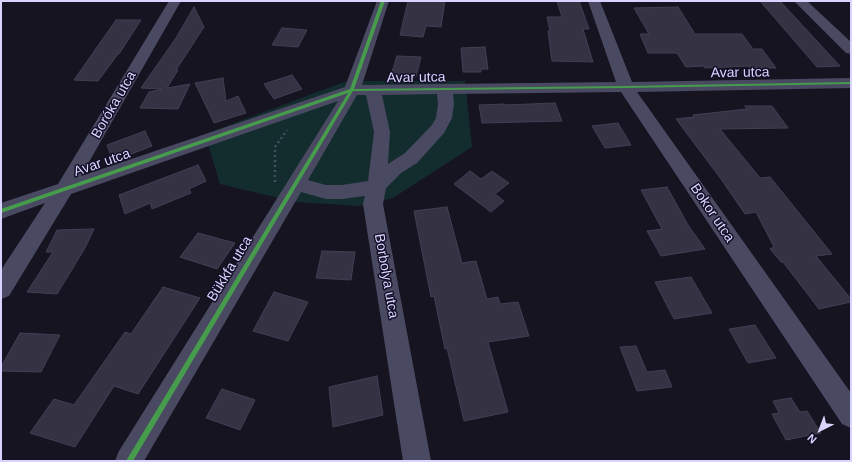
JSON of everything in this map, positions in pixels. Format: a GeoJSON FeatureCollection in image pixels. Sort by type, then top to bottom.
{"type":"FeatureCollection","features":[{"type":"Feature","properties":{"kind":"street","name":"Boróka utca"},"geometry":{"type":"LineString","coordinates":[[1,289],[65,188],[175,1]]}},
{"type":"Feature","properties":{"kind":"street"},"geometry":{"type":"LineString","coordinates":[[363,90],[383,1]]}},
{"type":"Feature","properties":{"kind":"street","name":"Bokor utca"},"geometry":{"type":"LineString","coordinates":[[594,1],[626,87],[851,415]]}},
{"type":"Feature","properties":{"kind":"street"},"geometry":{"type":"LineString","coordinates":[[800,1],[851,50]]}},
{"type":"Feature","properties":{"kind":"street","name":"Avar utca"},"geometry":{"type":"LineString","coordinates":[[1,211],[291,111],[363,90],[445,90],[851,82]]}},
{"type":"Feature","properties":{"kind":"street","name":"Borbolya utca"},"geometry":{"type":"LineString","coordinates":[[363,90],[382,132],[374,204],[417,461]]}},
{"type":"Feature","properties":{"kind":"street","name":"Bükkfa utca"},"geometry":{"type":"LineString","coordinates":[[129,461],[293,188],[363,90]]}},
{"type":"Feature","properties":{"kind":"street"},"geometry":{"type":"LineString","coordinates":[[293,188],[326,192],[342,192],[362,190],[377,184],[395,168],[411,158],[438,129],[444,118],[446,104],[445,90]]}},
{"type":"Feature","properties":{"kind":"path"},"geometry":{"type":"LineString","coordinates":[[291,111],[290,126],[275,147],[275,181],[293,188]]}},
{"type":"Feature","properties":{"kind":"green space"},"geometry":{"type":"Polygon","coordinates":[[[465,81],[472,147],[393,198],[359,206],[295,202],[220,184],[205,134],[344,82],[465,81]]]}},
{"type":"Feature","properties":{"kind":"building"},"geometry":{"type":"Polygon","coordinates":[[[408,1],[445,1],[441,27],[426,26],[423,37],[400,35],[408,1]]]}},
{"type":"Feature","properties":{"kind":"building"},"geometry":{"type":"Polygon","coordinates":[[[557,1],[579,1],[589,29],[583,29],[593,62],[552,61],[548,31],[550,31],[547,17],[562,17],[557,1]]]}},
{"type":"Feature","properties":{"kind":"building"},"geometry":{"type":"Polygon","coordinates":[[[760,1],[780,1],[840,66],[817,67],[760,1]]]}},
{"type":"Feature","properties":{"kind":"building"},"geometry":{"type":"Polygon","coordinates":[[[194,7],[204,27],[176,70],[178,70],[167,88],[190,84],[178,109],[140,108],[149,92],[162,89],[141,88],[176,38],[194,7]]]}},
{"type":"Feature","properties":{"kind":"building"},"geometry":{"type":"Polygon","coordinates":[[[678,7],[695,34],[742,34],[753,49],[762,49],[776,68],[750,68],[749,66],[705,68],[704,66],[686,67],[677,53],[648,53],[640,34],[649,34],[634,8],[678,7]]]}},
{"type":"Feature","properties":{"kind":"building"},"geometry":{"type":"Polygon","coordinates":[[[116,20],[141,20],[119,54],[98,81],[74,80],[116,20]]]}},
{"type":"Feature","properties":{"kind":"building"},"geometry":{"type":"Polygon","coordinates":[[[282,28],[307,30],[298,47],[272,45],[282,28]]]}},
{"type":"Feature","properties":{"kind":"building"},"geometry":{"type":"Polygon","coordinates":[[[485,47],[488,69],[481,69],[481,72],[463,72],[461,48],[485,47]]]}},
{"type":"Feature","properties":{"kind":"building"},"geometry":{"type":"Polygon","coordinates":[[[397,56],[421,57],[416,77],[391,75],[397,56]]]}},
{"type":"Feature","properties":{"kind":"building"},"geometry":{"type":"Polygon","coordinates":[[[292,75],[302,89],[274,99],[264,84],[292,75]]]}},
{"type":"Feature","properties":{"kind":"building"},"geometry":{"type":"Polygon","coordinates":[[[223,78],[226,101],[238,96],[246,113],[214,123],[195,83],[223,78]]]}},
{"type":"Feature","properties":{"kind":"building"},"geometry":{"type":"Polygon","coordinates":[[[555,103],[562,121],[482,123],[479,105],[505,105],[555,103]]]}},
{"type":"Feature","properties":{"kind":"building"},"geometry":{"type":"Polygon","coordinates":[[[745,106],[772,106],[788,128],[720,129],[760,178],[770,177],[832,254],[816,256],[851,299],[851,302],[819,309],[783,262],[781,262],[770,249],[774,247],[756,212],[745,214],[676,119],[694,117],[693,115],[747,109],[745,106]]]}},
{"type":"Feature","properties":{"kind":"building"},"geometry":{"type":"Polygon","coordinates":[[[618,123],[631,145],[605,148],[592,126],[618,123]]]}},
{"type":"Feature","properties":{"kind":"building"},"geometry":{"type":"Polygon","coordinates":[[[145,131],[152,146],[113,161],[107,145],[145,131]]]}},
{"type":"Feature","properties":{"kind":"building"},"geometry":{"type":"Polygon","coordinates":[[[198,165],[206,181],[189,189],[191,193],[152,209],[150,203],[125,214],[119,195],[198,165]]]}},
{"type":"Feature","properties":{"kind":"building"},"geometry":{"type":"Polygon","coordinates":[[[470,171],[481,179],[492,171],[509,183],[495,194],[504,201],[491,212],[454,184],[470,171]]]}},
{"type":"Feature","properties":{"kind":"building"},"geometry":{"type":"Polygon","coordinates":[[[667,187],[688,225],[705,249],[661,256],[647,231],[662,229],[641,190],[667,187]]]}},
{"type":"Feature","properties":{"kind":"building"},"geometry":{"type":"Polygon","coordinates":[[[447,207],[462,263],[476,261],[487,299],[498,297],[500,304],[518,302],[529,336],[488,342],[508,412],[464,421],[447,348],[445,349],[434,296],[431,297],[414,211],[447,207]]]}},
{"type":"Feature","properties":{"kind":"building"},"geometry":{"type":"Polygon","coordinates":[[[94,229],[85,248],[57,294],[27,292],[53,252],[46,252],[57,230],[94,229]]]}},
{"type":"Feature","properties":{"kind":"building"},"geometry":{"type":"Polygon","coordinates":[[[198,233],[235,243],[217,269],[180,257],[198,233]]]}},
{"type":"Feature","properties":{"kind":"building"},"geometry":{"type":"Polygon","coordinates":[[[322,251],[355,252],[351,280],[316,278],[322,251]]]}},
{"type":"Feature","properties":{"kind":"building"},"geometry":{"type":"Polygon","coordinates":[[[691,277],[712,313],[674,319],[655,282],[691,277]]]}},
{"type":"Feature","properties":{"kind":"building"},"geometry":{"type":"Polygon","coordinates":[[[163,287],[200,298],[138,394],[114,386],[75,447],[30,433],[54,399],[74,405],[125,332],[131,334],[163,287]]]}},
{"type":"Feature","properties":{"kind":"building"},"geometry":{"type":"Polygon","coordinates":[[[274,292],[308,302],[288,341],[253,331],[274,292]]]}},
{"type":"Feature","properties":{"kind":"building"},"geometry":{"type":"Polygon","coordinates":[[[755,325],[776,358],[748,363],[729,329],[755,325]]]}},
{"type":"Feature","properties":{"kind":"building"},"geometry":{"type":"Polygon","coordinates":[[[20,333],[60,335],[41,372],[1,371],[1,367],[20,333]]]}},
{"type":"Feature","properties":{"kind":"building"},"geometry":{"type":"Polygon","coordinates":[[[636,346],[647,372],[665,370],[672,387],[637,391],[620,347],[636,346]]]}},
{"type":"Feature","properties":{"kind":"building"},"geometry":{"type":"Polygon","coordinates":[[[377,376],[383,415],[333,427],[329,387],[377,376]]]}},
{"type":"Feature","properties":{"kind":"building"},"geometry":{"type":"Polygon","coordinates":[[[222,389],[255,400],[240,430],[206,418],[222,389]]]}},
{"type":"Feature","properties":{"kind":"building"},"geometry":{"type":"Polygon","coordinates":[[[791,398],[800,412],[807,411],[821,433],[786,440],[772,414],[779,413],[773,401],[791,398]]]}},
{"type":"Feature","properties":{"kind":"cycle path"},"geometry":{"type":"LineString","coordinates":[[129,461],[352,90],[383,1]]}},
{"type":"Feature","properties":{"kind":"cycle path"},"geometry":{"type":"LineString","coordinates":[[1,211],[352,90],[851,83]]}}]}
